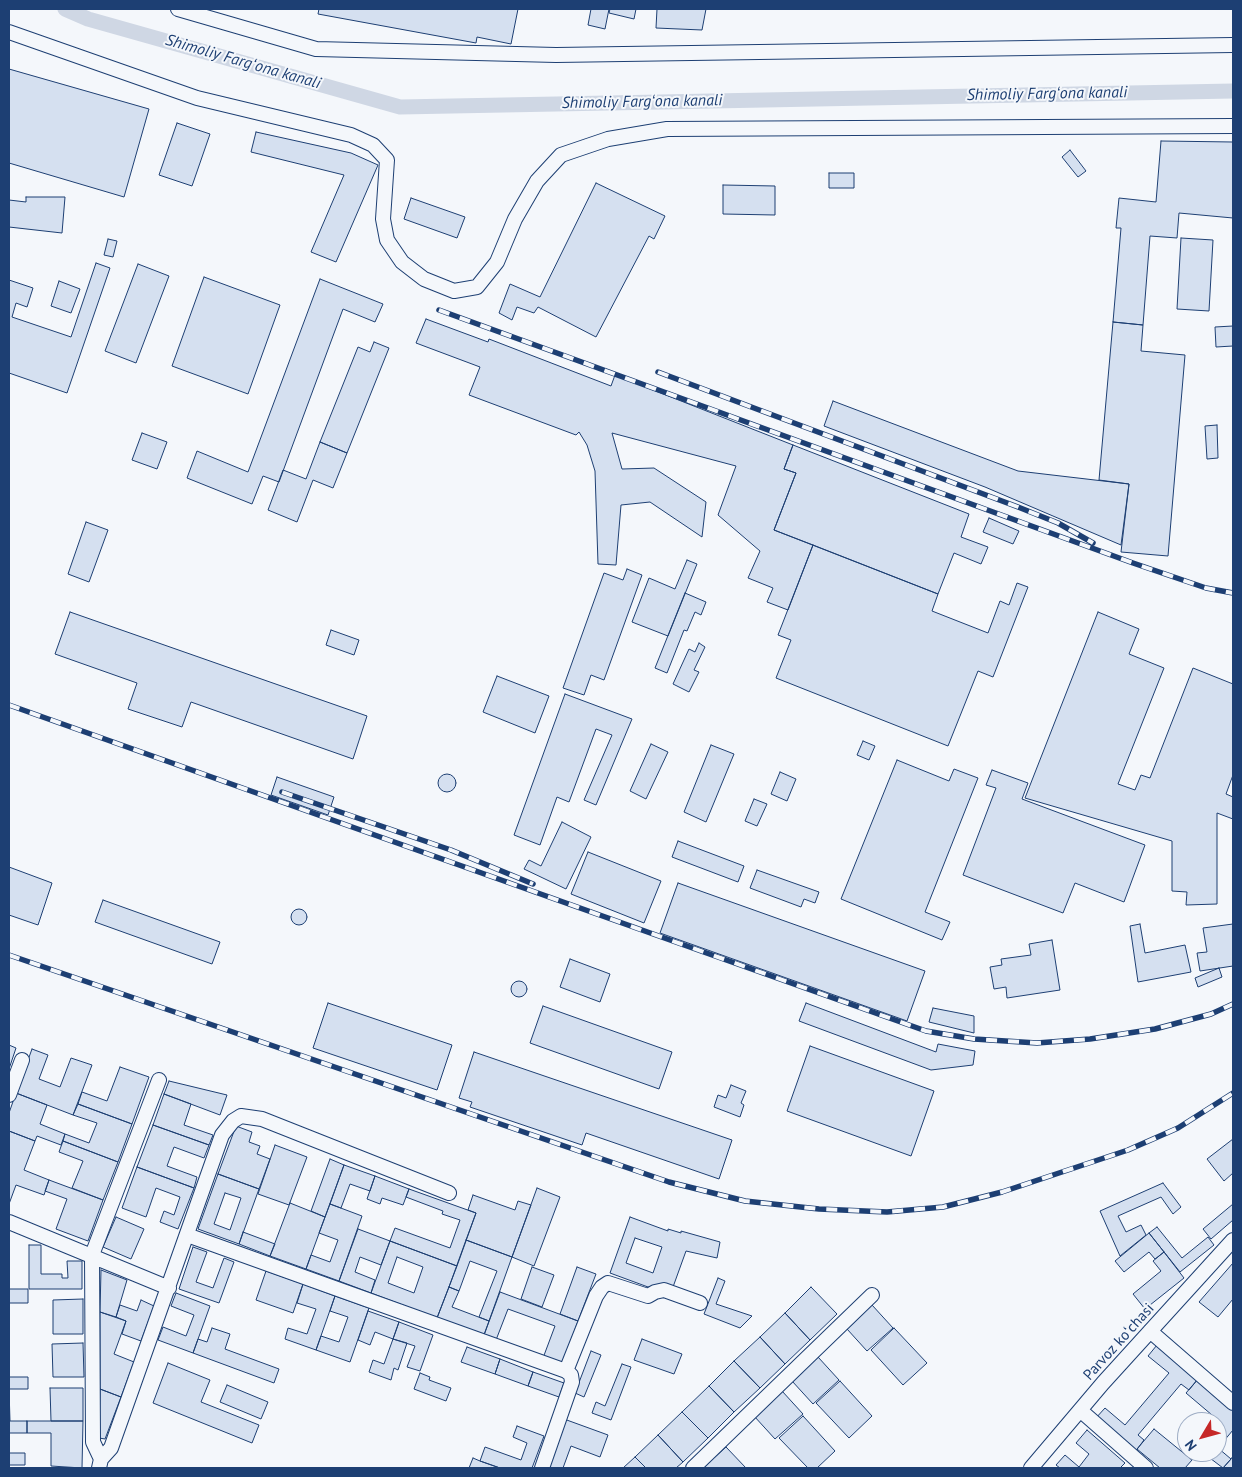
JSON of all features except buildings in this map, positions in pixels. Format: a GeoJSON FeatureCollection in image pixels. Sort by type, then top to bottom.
{"type":"FeatureCollection","features":[{"type":"Feature","properties":{"kind":"street"},"geometry":{"type":"LineString","coordinates":[[178,9],[316,49],[556,56],[1233,45]]}},
{"type":"Feature","properties":{"kind":"street"},"geometry":{"type":"LineString","coordinates":[[9,32],[197,98],[351,135],[373,145],[387,160],[383,219],[387,240],[402,262],[424,279],[454,291],[477,287],[497,262],[515,219],[537,181],[561,155],[608,139],[667,129],[1233,126]]}},
{"type":"Feature","properties":{"kind":"street"},"geometry":{"type":"LineString","coordinates":[[9,1096],[22,1060]]}},
{"type":"Feature","properties":{"kind":"street"},"geometry":{"type":"LineString","coordinates":[[100,1464],[93,1442],[92,1255],[159,1080]]}},
{"type":"Feature","properties":{"kind":"street"},"geometry":{"type":"LineString","coordinates":[[100,1464],[111,1448],[188,1235],[222,1134],[233,1120],[241,1116],[262,1120],[449,1193]]}},
{"type":"Feature","properties":{"kind":"street"},"geometry":{"type":"LineString","coordinates":[[9,1222],[169,1288]]}},
{"type":"Feature","properties":{"kind":"street"},"geometry":{"type":"LineString","coordinates":[[188,1235],[566,1371],[571,1375],[572,1382],[542,1468]]}},
{"type":"Feature","properties":{"kind":"street","name":"Parvoz koʻchasi"},"geometry":{"type":"LineString","coordinates":[[1031,1468],[1150,1331],[1231,1248]]}},
{"type":"Feature","properties":{"kind":"street"},"geometry":{"type":"LineString","coordinates":[[566,1371],[596,1296],[602,1287],[608,1283],[648,1296],[664,1290],[700,1303]]}},
{"type":"Feature","properties":{"kind":"street"},"geometry":{"type":"LineString","coordinates":[[693,1468],[872,1295]]}},
{"type":"Feature","properties":{"kind":"street"},"geometry":{"type":"LineString","coordinates":[[1150,1331],[1233,1403]]}},
{"type":"Feature","properties":{"kind":"street"},"geometry":{"type":"LineString","coordinates":[[1080,1410],[1146,1468]]}},
{"type":"Feature","properties":{"kind":"waterway","name":"Shimoliy Fargʻona kanali"},"geometry":{"type":"LineString","coordinates":[[65,9],[88,19],[400,107],[1233,91]]}},
{"type":"Feature","properties":{"kind":"railway"},"geometry":{"type":"LineString","coordinates":[[439,310],[1133,563],[1206,588],[1233,593]]}},
{"type":"Feature","properties":{"kind":"railway"},"geometry":{"type":"LineString","coordinates":[[658,372],[1018,507],[1058,523],[1093,543]]}},
{"type":"Feature","properties":{"kind":"railway"},"geometry":{"type":"LineString","coordinates":[[9,705],[926,1031],[974,1039],[1037,1043],[1090,1039],[1155,1029],[1211,1014],[1233,1004]]}},
{"type":"Feature","properties":{"kind":"railway"},"geometry":{"type":"LineString","coordinates":[[282,792],[451,850],[533,884]]}},
{"type":"Feature","properties":{"kind":"railway"},"geometry":{"type":"LineString","coordinates":[[9,955],[669,1182],[745,1201],[819,1209],[887,1212],[943,1207],[1002,1192],[1128,1150],[1178,1128],[1233,1093]]}}]}
